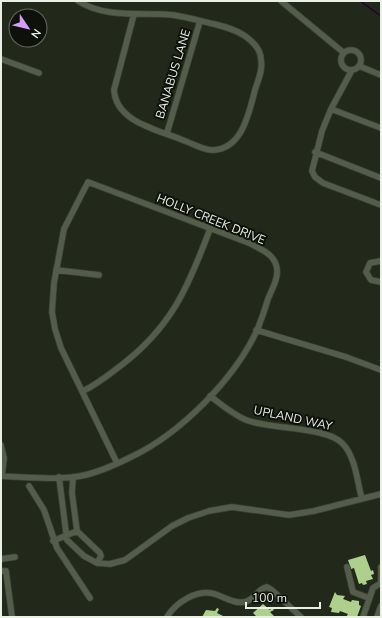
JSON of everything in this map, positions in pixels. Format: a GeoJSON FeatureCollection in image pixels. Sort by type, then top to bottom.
{"type":"FeatureCollection","features":[{"type":"Feature","properties":{"kind":"street"},"geometry":{"type":"LineString","coordinates":[[78,1],[102,11],[173,15],[200,21],[236,32],[249,38],[258,49],[262,64],[244,127],[236,139],[221,149],[214,150],[202,148],[131,118],[121,111],[116,101],[115,84],[134,14]]}},
{"type":"Feature","properties":{"kind":"street"},"geometry":{"type":"LineString","coordinates":[[281,1],[344,53]]}},
{"type":"Feature","properties":{"kind":"street","name":"BANABUS LANE"},"geometry":{"type":"LineString","coordinates":[[167,133],[200,21]]}},
{"type":"Feature","properties":{"kind":"street"},"geometry":{"type":"LineString","coordinates":[[352,70],[345,68],[341,62],[344,53],[349,50],[356,52],[360,58],[359,66]]}},
{"type":"Feature","properties":{"kind":"street"},"geometry":{"type":"LineString","coordinates":[[1,59],[39,73]]}},
{"type":"Feature","properties":{"kind":"street"},"geometry":{"type":"LineString","coordinates":[[359,66],[352,70],[331,109],[315,152],[312,171],[315,177],[323,183],[381,205]]}},
{"type":"Feature","properties":{"kind":"street"},"geometry":{"type":"LineString","coordinates":[[359,66],[381,75]]}},
{"type":"Feature","properties":{"kind":"street"},"geometry":{"type":"LineString","coordinates":[[331,109],[381,128]]}},
{"type":"Feature","properties":{"kind":"street"},"geometry":{"type":"LineString","coordinates":[[315,152],[381,178]]}},
{"type":"Feature","properties":{"kind":"street","name":"HOLLY CREEK DRIVE"},"geometry":{"type":"LineString","coordinates":[[2,476],[73,477],[96,472],[157,442],[183,422],[210,396],[239,360],[256,330],[278,273],[276,263],[271,255],[249,243],[88,182],[64,229],[56,270]]}},
{"type":"Feature","properties":{"kind":"street"},"geometry":{"type":"LineString","coordinates":[[83,391],[96,385],[129,360],[158,331],[174,311],[186,289],[210,229]]}},
{"type":"Feature","properties":{"kind":"street"},"geometry":{"type":"LineString","coordinates":[[381,262],[370,263],[366,272],[371,280],[381,282]]}},
{"type":"Feature","properties":{"kind":"street"},"geometry":{"type":"LineString","coordinates":[[99,275],[56,270],[52,312],[55,329],[61,348],[117,463]]}},
{"type":"Feature","properties":{"kind":"street"},"geometry":{"type":"LineString","coordinates":[[256,330],[346,357],[381,370]]}},
{"type":"Feature","properties":{"kind":"street","name":"UPLAND WAY"},"geometry":{"type":"LineString","coordinates":[[210,396],[229,411],[247,420],[266,425],[325,434],[337,439],[344,444],[352,458],[362,499]]}},
{"type":"Feature","properties":{"kind":"street"},"geometry":{"type":"LineString","coordinates":[[1,445],[4,458],[2,476]]}},
{"type":"Feature","properties":{"kind":"street"},"geometry":{"type":"LineString","coordinates":[[59,477],[67,540],[74,548],[98,563],[110,564],[125,560],[172,526],[188,518],[208,511],[232,507],[289,515],[381,494]]}},
{"type":"Feature","properties":{"kind":"street"},"geometry":{"type":"LineString","coordinates":[[73,477],[72,493],[78,531],[100,553],[101,556],[98,563]]}},
{"type":"Feature","properties":{"kind":"street"},"geometry":{"type":"LineString","coordinates":[[29,486],[44,510],[53,541],[90,598]]}},
{"type":"Feature","properties":{"kind":"street"},"geometry":{"type":"LineString","coordinates":[[53,541],[66,534],[78,531]]}},
{"type":"Feature","properties":{"kind":"street"},"geometry":{"type":"LineString","coordinates":[[1,559],[15,557]]}},
{"type":"Feature","properties":{"kind":"street"},"geometry":{"type":"LineString","coordinates":[[347,567],[353,592],[369,598]]}},
{"type":"Feature","properties":{"kind":"street"},"geometry":{"type":"LineString","coordinates":[[363,617],[373,588],[381,582],[381,567]]}},
{"type":"Feature","properties":{"kind":"street"},"geometry":{"type":"LineString","coordinates":[[1,571],[6,571],[12,617]]}},
{"type":"Feature","properties":{"kind":"street"},"geometry":{"type":"LineString","coordinates":[[167,617],[181,602],[197,595],[213,594],[244,603],[250,600],[260,590],[267,587],[301,617]]}},
{"type":"Feature","properties":{"kind":"street"},"geometry":{"type":"LineString","coordinates":[[1,589],[8,589]]}},
{"type":"Feature","properties":{"kind":"street"},"geometry":{"type":"LineString","coordinates":[[377,617],[381,606]]}},
{"type":"Feature","properties":{"kind":"building"},"geometry":{"type":"Polygon","coordinates":[[[365,555],[371,571],[373,570],[374,574],[371,575],[373,579],[366,581],[367,584],[363,585],[362,583],[359,584],[354,568],[351,569],[348,560],[365,555]]]}},
{"type":"Feature","properties":{"kind":"building"},"geometry":{"type":"Polygon","coordinates":[[[335,592],[337,595],[345,596],[343,599],[351,602],[352,600],[359,601],[359,605],[361,606],[357,617],[346,617],[348,614],[340,611],[339,613],[331,612],[332,608],[329,607],[335,592]]]}},
{"type":"Feature","properties":{"kind":"building"},"geometry":{"type":"Polygon","coordinates":[[[263,604],[270,610],[272,607],[274,610],[270,612],[275,617],[255,617],[256,616],[253,613],[263,604]]]}},
{"type":"Feature","properties":{"kind":"building"},"geometry":{"type":"Polygon","coordinates":[[[217,608],[219,609],[217,613],[225,617],[202,617],[206,610],[215,611],[217,608]]]}},
{"type":"Feature","properties":{"kind":"waterway"},"geometry":{"type":"LineString","coordinates":[[360,1],[381,16]]}}]}
